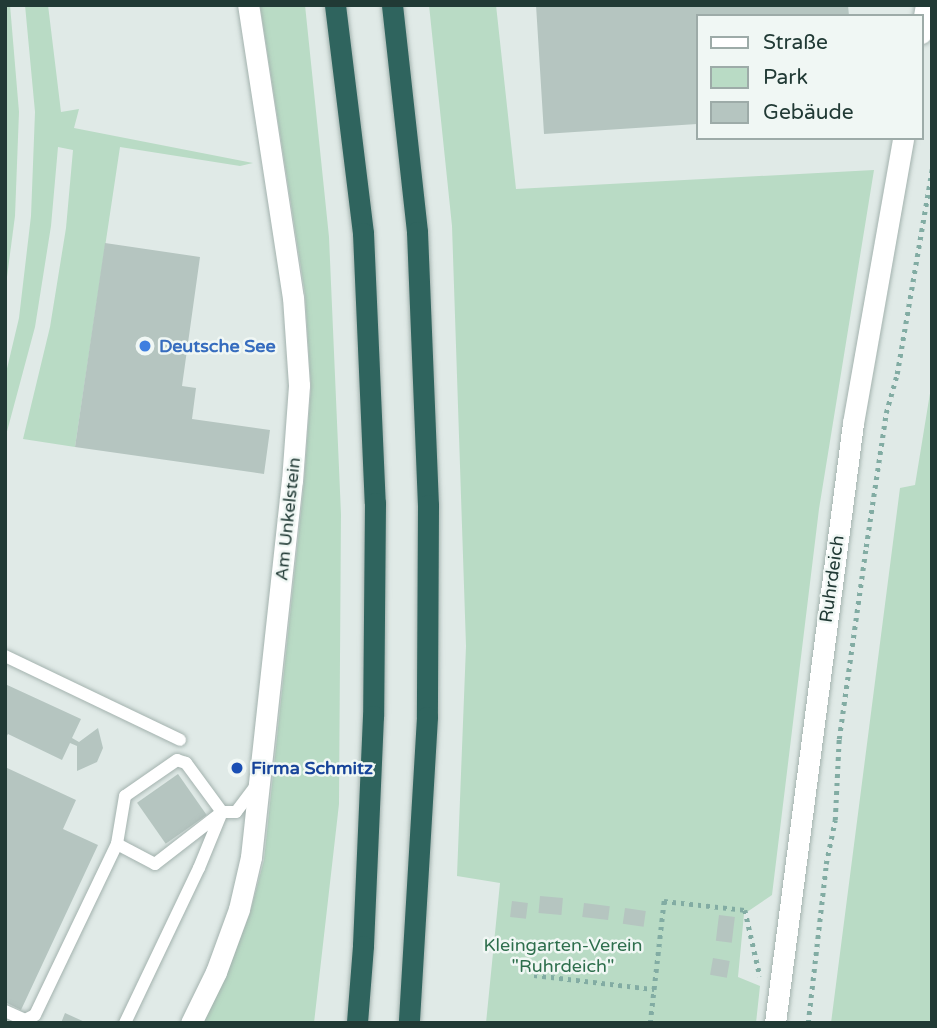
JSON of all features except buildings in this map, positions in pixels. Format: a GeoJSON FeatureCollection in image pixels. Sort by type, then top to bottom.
{"type":"FeatureCollection","features":[{"type":"Feature","properties":{"kind":"highway"},"geometry":{"type":"LineString","coordinates":[[335,5],[363,233],[375,503],[373,716],[357,1023]]}},
{"type":"Feature","properties":{"kind":"highway"},"geometry":{"type":"LineString","coordinates":[[392,5],[416,232],[428,505],[427,717],[410,1023]]}},
{"type":"Feature","properties":{"kind":"street","name":"Am Unkelstein"},"geometry":{"type":"LineString","coordinates":[[191,1023],[216,972],[239,909],[251,857],[292,481],[299,385],[293,298],[248,5]]}},
{"type":"Feature","properties":{"kind":"street","name":"Ruhrdeich"},"geometry":{"type":"LineString","coordinates":[[775,1023],[853,424],[903,140]]}},
{"type":"Feature","properties":{"kind":"lane"},"geometry":{"type":"LineString","coordinates":[[5,656],[180,740]]}},
{"type":"Feature","properties":{"kind":"lane"},"geometry":{"type":"LineString","coordinates":[[5,1011],[25,1020],[35,1015],[117,844],[125,796],[177,760],[186,763],[222,813]]}},
{"type":"Feature","properties":{"kind":"lane"},"geometry":{"type":"LineString","coordinates":[[117,844],[155,864],[222,813],[236,812],[260,779]]}},
{"type":"Feature","properties":{"kind":"lane"},"geometry":{"type":"LineString","coordinates":[[125,1023],[200,868],[222,813]]}},
{"type":"Feature","properties":{"kind":"path"},"geometry":{"type":"LineString","coordinates":[[808,1023],[825,864],[835,820],[839,739],[870,520],[886,414],[897,374],[932,169]]}},
{"type":"Feature","properties":{"kind":"path"},"geometry":{"type":"LineString","coordinates":[[650,1023],[664,901],[745,910],[759,976],[779,986]]}},
{"type":"Feature","properties":{"kind":"path"},"geometry":{"type":"LineString","coordinates":[[534,975],[654,989]]}},
{"type":"Feature","properties":{"kind":"green space"},"geometry":{"type":"Polygon","coordinates":[[[5,5],[10,5],[19,112],[15,216],[5,292],[5,5]]]}},
{"type":"Feature","properties":{"kind":"green space"},"geometry":{"type":"Polygon","coordinates":[[[25,5],[48,5],[61,112],[79,109],[74,128],[253,163],[240,166],[120,147],[75,447],[23,439],[50,327],[66,228],[73,150],[58,147],[51,226],[35,327],[5,439],[5,377],[19,318],[31,216],[35,112],[25,5]]]}},
{"type":"Feature","properties":{"kind":"green space"},"geometry":{"type":"Polygon","coordinates":[[[260,5],[305,5],[329,237],[341,514],[339,804],[314,1023],[203,1023],[226,976],[250,913],[264,860],[304,483],[311,387],[305,294],[260,5]]]}},
{"type":"Feature","properties":{"kind":"green space","name":"Kleingarten-Verein \"Ruhrdeich\""},"geometry":{"type":"Polygon","coordinates":[[[429,5],[496,5],[516,189],[874,170],[819,509],[772,895],[744,914],[738,977],[760,986],[756,1023],[486,1023],[500,883],[457,876],[466,646],[452,226],[429,5]]]}},
{"type":"Feature","properties":{"kind":"green space"},"geometry":{"type":"Polygon","coordinates":[[[932,381],[932,1023],[831,1023],[900,488],[915,485],[932,381]]]}},
{"type":"Feature","properties":{"kind":"place","name":"Deutsche See"},"geometry":{"type":"Point","coordinates":[145,346]}},
{"type":"Feature","properties":{"kind":"place","name":"Firma Schmitz"},"geometry":{"type":"Point","coordinates":[237,768]}}]}
